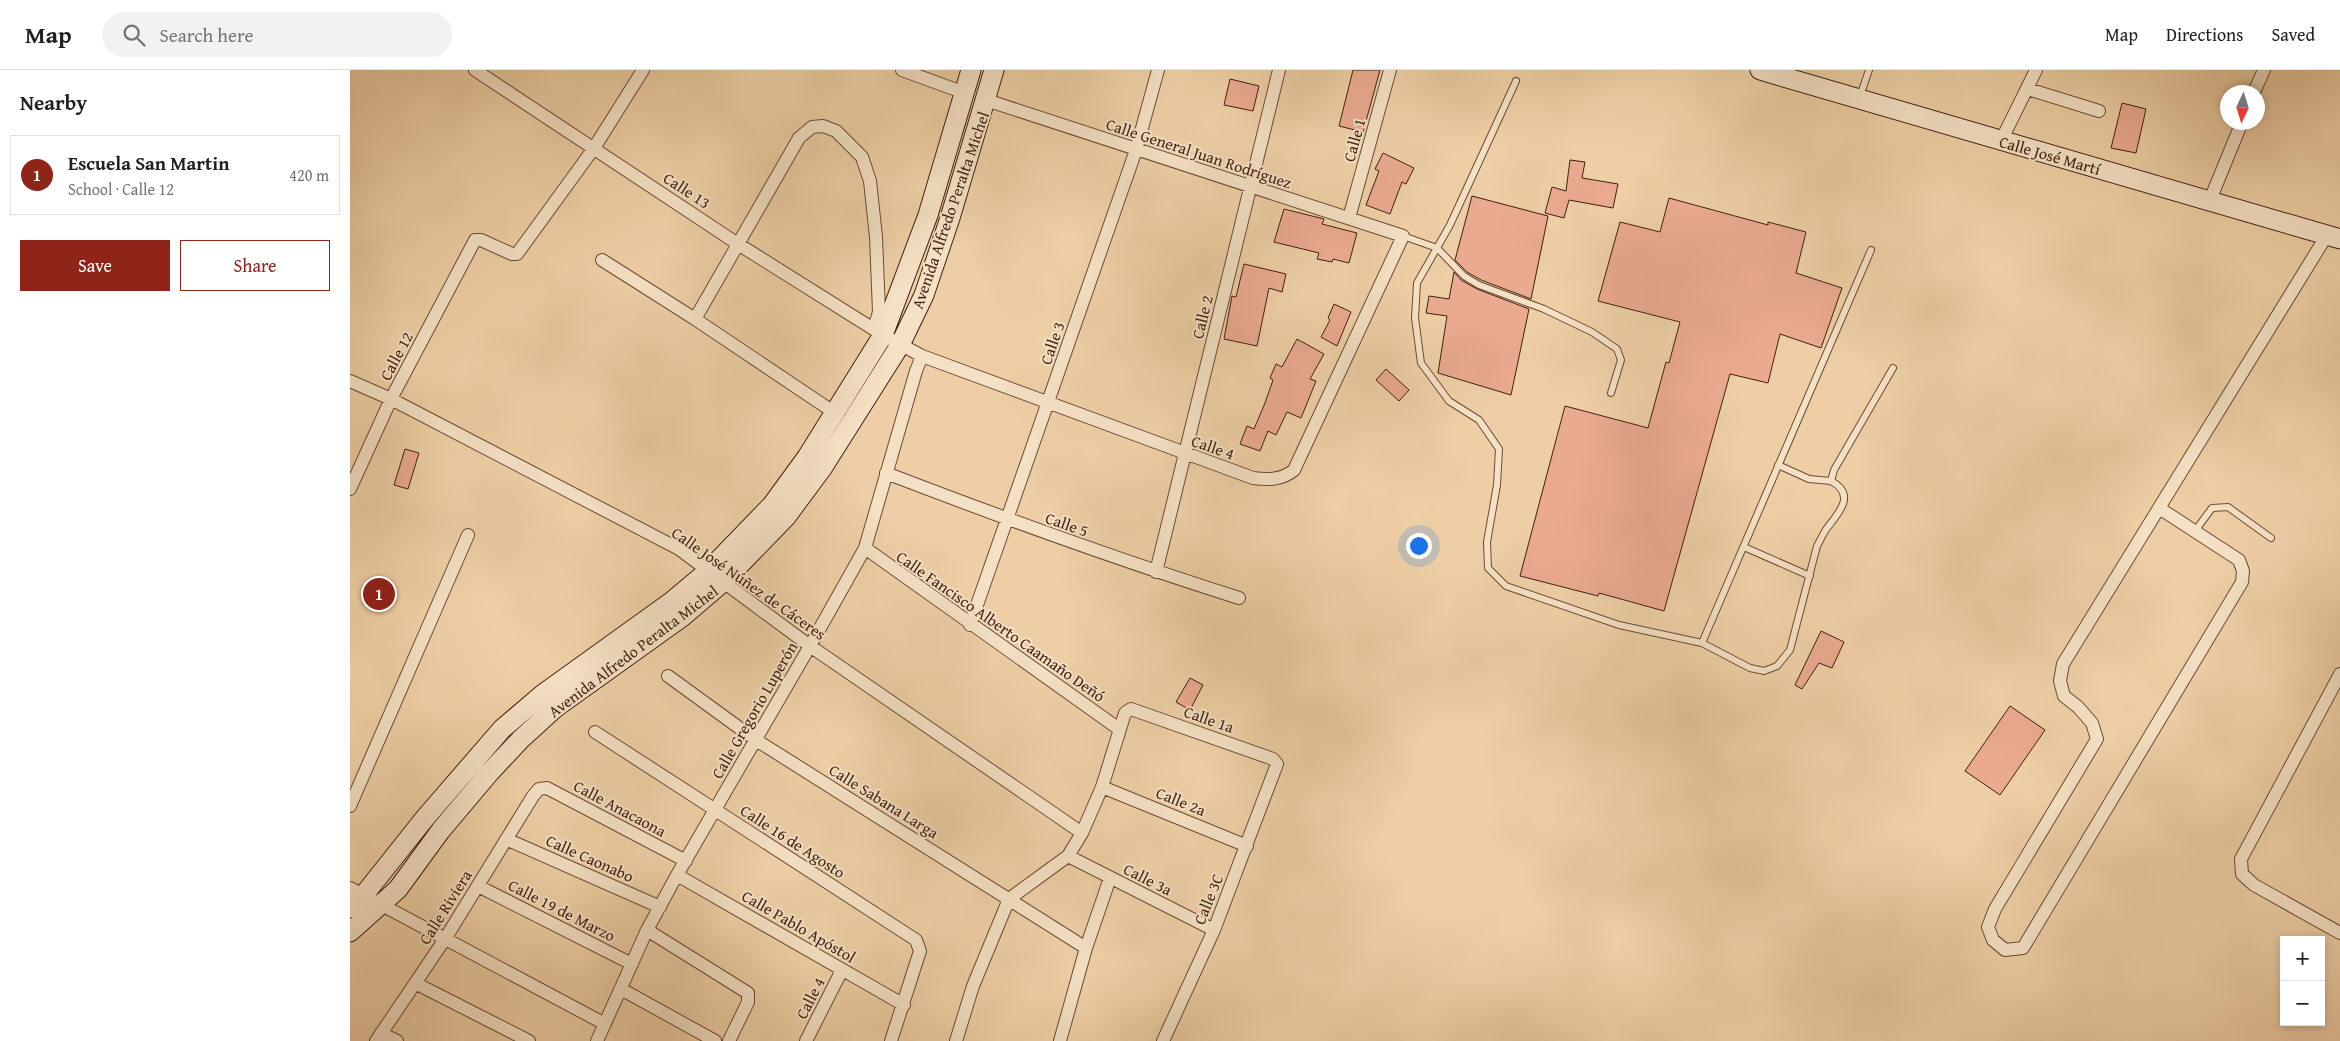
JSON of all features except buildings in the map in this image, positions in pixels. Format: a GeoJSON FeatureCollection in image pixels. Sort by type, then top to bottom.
{"type":"FeatureCollection","features":[{"type":"Feature","properties":{"kind":"main road","name":"Avenida Alfredo Peralta Michel"},"geometry":{"type":"LineString","coordinates":[[350,932],[398,889],[441,830],[521,739],[555,708],[682,617],[772,505],[807,457],[835,413],[878,332],[928,215],[971,70]]}},
{"type":"Feature","properties":{"kind":"main road","name":"Avenida Alfredo Peralta Michel"},"geometry":{"type":"LineString","coordinates":[[354,897],[502,729],[543,694],[636,626],[671,602],[715,577],[786,517],[822,467],[900,345],[924,295],[994,70]]}},
{"type":"Feature","properties":{"kind":"main road","name":"Calle José Martí"},"geometry":{"type":"LineString","coordinates":[[1760,70],[2334,237]]}},
{"type":"Feature","properties":{"kind":"street","name":"Calle 13"},"geometry":{"type":"LineString","coordinates":[[475,70],[738,244],[878,332]]}},
{"type":"Feature","properties":{"kind":"street"},"geometry":{"type":"LineString","coordinates":[[594,148],[643,70]]}},
{"type":"Feature","properties":{"kind":"street"},"geometry":{"type":"LineString","coordinates":[[902,70],[965,93]]}},
{"type":"Feature","properties":{"kind":"street","name":"Calle 3"},"geometry":{"type":"LineString","coordinates":[[970,625],[1136,150],[1158,70]]}},
{"type":"Feature","properties":{"kind":"street","name":"Calle 2"},"geometry":{"type":"LineString","coordinates":[[1156,572],[1279,70]]}},
{"type":"Feature","properties":{"kind":"street","name":"Calle 1"},"geometry":{"type":"LineString","coordinates":[[1350,218],[1390,70]]}},
{"type":"Feature","properties":{"kind":"street"},"geometry":{"type":"LineString","coordinates":[[2001,141],[2036,70]]}},
{"type":"Feature","properties":{"kind":"street"},"geometry":{"type":"LineString","coordinates":[[2257,85],[2264,70]]}},
{"type":"Feature","properties":{"kind":"street"},"geometry":{"type":"LineString","coordinates":[[2028,88],[2099,111]]}},
{"type":"Feature","properties":{"kind":"street","name":"Calle General Juan Rodríguez"},"geometry":{"type":"LineString","coordinates":[[986,100],[1403,236]]}},
{"type":"Feature","properties":{"kind":"street"},"geometry":{"type":"LineString","coordinates":[[695,319],[799,138],[812,127],[823,126],[836,131],[862,157],[870,181],[876,237],[878,332]]}},
{"type":"Feature","properties":{"kind":"street"},"geometry":{"type":"LineString","coordinates":[[2210,200],[2239,130]]}},
{"type":"Feature","properties":{"kind":"street","name":"Calle 12"},"geometry":{"type":"LineString","coordinates":[[350,489],[391,398],[475,240],[481,240],[512,254],[517,254],[594,148]]}},
{"type":"Feature","properties":{"kind":"street","name":"Calle 4"},"geometry":{"type":"LineString","coordinates":[[878,332],[922,356],[1049,401],[1185,454],[1264,479],[1283,477],[1294,470],[1403,236]]}},
{"type":"Feature","properties":{"kind":"street"},"geometry":{"type":"LineString","coordinates":[[2159,508],[2239,560],[2243,571],[2242,582],[2023,948],[2005,950],[1993,940],[1988,926],[1995,909],[2096,739],[2092,723],[2078,707],[2064,696],[2060,681],[2063,664],[2159,508],[2334,237]]}},
{"type":"Feature","properties":{"kind":"street"},"geometry":{"type":"LineString","coordinates":[[602,260],[695,319],[835,413]]}},
{"type":"Feature","properties":{"kind":"street","name":"Calle Gregorio Luperón"},"geometry":{"type":"LineString","coordinates":[[598,1041],[648,930],[677,875],[865,548],[922,356]]}},
{"type":"Feature","properties":{"kind":"street","name":"Calle José Núñez de Cáceres"},"geometry":{"type":"LineString","coordinates":[[350,381],[391,398],[679,549],[810,646],[1082,832]]}},
{"type":"Feature","properties":{"kind":"street","name":"Calle 5"},"geometry":{"type":"LineString","coordinates":[[886,473],[1008,520],[1156,572],[1239,598]]}},
{"type":"Feature","properties":{"kind":"street"},"geometry":{"type":"LineString","coordinates":[[350,806],[468,534]]}},
{"type":"Feature","properties":{"kind":"street","name":"Calle Fancisco Alberto Caamaño Deñó"},"geometry":{"type":"LineString","coordinates":[[865,548],[970,625],[1120,729]]}},
{"type":"Feature","properties":{"kind":"street"},"geometry":{"type":"LineString","coordinates":[[2340,674],[2241,860],[2242,874],[2254,885],[2340,933]]}},
{"type":"Feature","properties":{"kind":"street","name":"Calle Sabana Larga"},"geometry":{"type":"LineString","coordinates":[[668,676],[756,740],[1086,948]]}},
{"type":"Feature","properties":{"kind":"street","name":"Calle 1a"},"geometry":{"type":"LineString","coordinates":[[1120,729],[1125,713],[1131,709],[1274,759],[1277,767]]}},
{"type":"Feature","properties":{"kind":"street"},"geometry":{"type":"LineString","coordinates":[[956,1041],[973,986],[1009,899],[1068,856],[1082,832],[1102,787],[1120,729]]}},
{"type":"Feature","properties":{"kind":"street","name":"Calle 16 de Agosto"},"geometry":{"type":"LineString","coordinates":[[595,732],[916,940],[920,951],[891,1041]]}},
{"type":"Feature","properties":{"kind":"street","name":"Calle 3C"},"geometry":{"type":"LineString","coordinates":[[1163,1041],[1214,930],[1277,767]]}},
{"type":"Feature","properties":{"kind":"street","name":"Calle 2a"},"geometry":{"type":"LineString","coordinates":[[1102,787],[1247,846]]}},
{"type":"Feature","properties":{"kind":"street","name":"Calle Anacaona"},"geometry":{"type":"LineString","coordinates":[[539,789],[546,788],[686,861]]}},
{"type":"Feature","properties":{"kind":"street","name":"Calle Riviera"},"geometry":{"type":"LineString","coordinates":[[379,1037],[445,939],[539,789]]}},
{"type":"Feature","properties":{"kind":"street","name":"Calle Caonabo"},"geometry":{"type":"LineString","coordinates":[[506,839],[660,907]]}},
{"type":"Feature","properties":{"kind":"street","name":"Calle 3a"},"geometry":{"type":"LineString","coordinates":[[1068,856],[1214,930]]}},
{"type":"Feature","properties":{"kind":"street","name":"Calle Pablo Apóstol"},"geometry":{"type":"LineString","coordinates":[[677,875],[904,1005]]}},
{"type":"Feature","properties":{"kind":"street"},"geometry":{"type":"LineString","coordinates":[[1060,1041],[1086,948],[1110,878]]}},
{"type":"Feature","properties":{"kind":"street","name":"Calle 19 de Marzo"},"geometry":{"type":"LineString","coordinates":[[478,886],[632,964]]}},
{"type":"Feature","properties":{"kind":"street"},"geometry":{"type":"LineString","coordinates":[[354,897],[381,906],[605,1024]]}},
{"type":"Feature","properties":{"kind":"street"},"geometry":{"type":"LineString","coordinates":[[648,930],[748,993],[748,1002],[729,1041]]}},
{"type":"Feature","properties":{"kind":"street","name":"Calle 4"},"geometry":{"type":"LineString","coordinates":[[806,1041],[842,970]]}},
{"type":"Feature","properties":{"kind":"street"},"geometry":{"type":"LineString","coordinates":[[415,983],[529,1041]]}},
{"type":"Feature","properties":{"kind":"street"},"geometry":{"type":"LineString","coordinates":[[621,989],[715,1041]]}},
{"type":"Feature","properties":{"kind":"street"},"geometry":{"type":"LineString","coordinates":[[379,1037],[396,1041]]}},
{"type":"Feature","properties":{"kind":"lane"},"geometry":{"type":"LineString","coordinates":[[1858,100],[1869,70]]}},
{"type":"Feature","properties":{"kind":"lane"},"geometry":{"type":"LineString","coordinates":[[1516,81],[1450,225],[1417,283],[1415,318],[1421,363],[1449,401],[1479,420],[1499,449],[1497,484],[1487,542],[1488,568],[1506,586],[1550,603],[1619,624],[1702,643],[1750,668],[1764,670],[1776,666],[1790,650],[1818,546],[1825,531],[1838,516],[1842,507],[1843,497],[1840,488],[1831,481],[1809,479],[1778,465]]}},
{"type":"Feature","properties":{"kind":"lane"},"geometry":{"type":"LineString","coordinates":[[1403,236],[1437,248],[1464,276],[1479,285],[1544,309],[1592,332],[1617,349],[1621,360],[1611,393]]}},
{"type":"Feature","properties":{"kind":"lane"},"geometry":{"type":"LineString","coordinates":[[1702,643],[1871,250]]}},
{"type":"Feature","properties":{"kind":"lane"},"geometry":{"type":"LineString","coordinates":[[1831,481],[1837,464],[1893,368]]}},
{"type":"Feature","properties":{"kind":"lane"},"geometry":{"type":"LineString","coordinates":[[2195,531],[2212,508],[2219,506],[2228,508],[2270,538]]}},
{"type":"Feature","properties":{"kind":"lane"},"geometry":{"type":"LineString","coordinates":[[1744,547],[1810,576]]}},
{"type":"Feature","properties":{"kind":"place","name":"Escuela San Martin"},"geometry":{"type":"Point","coordinates":[379,594]}}]}
